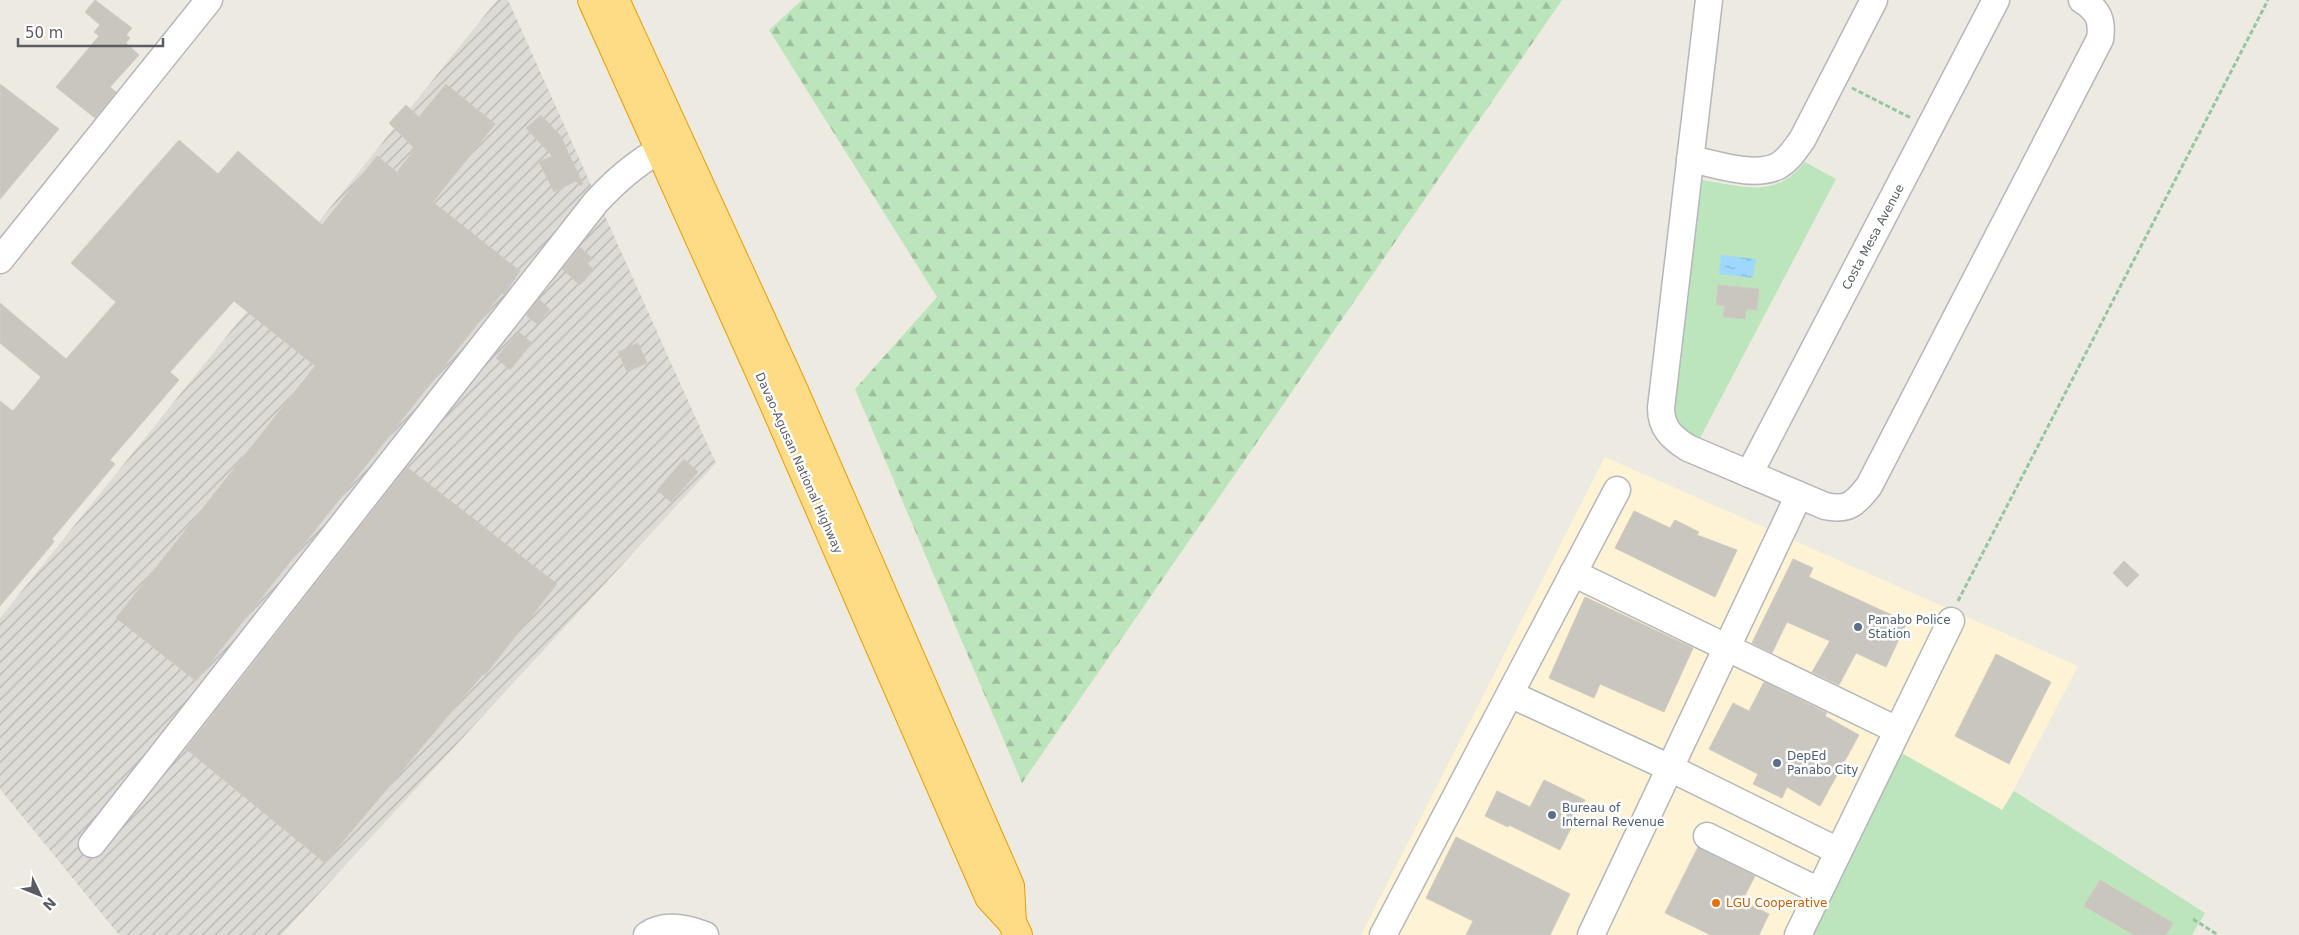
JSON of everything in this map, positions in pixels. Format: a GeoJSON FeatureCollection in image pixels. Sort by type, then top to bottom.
{"type":"FeatureCollection","features":[{"type":"Feature","properties":{"kind":"highway","name":"Davao-Agusan National Highway"},"geometry":{"type":"LineString","coordinates":[[592,0],[668,145],[781,390],[989,897],[1015,929]]}},
{"type":"Feature","properties":{"kind":"highway","name":"Davao-Agusan National Highway"},"geometry":{"type":"LineString","coordinates":[[615,0],[668,145]]}},
{"type":"Feature","properties":{"kind":"street"},"geometry":{"type":"LineString","coordinates":[[0,260],[208,0]]}},
{"type":"Feature","properties":{"kind":"street"},"geometry":{"type":"LineString","coordinates":[[1709,0],[1660,408],[1661,420],[1666,430],[1688,448],[1825,506],[1838,509],[1850,506],[1869,486],[2100,39],[2102,26],[2098,14],[2082,0]]}},
{"type":"Feature","properties":{"kind":"street"},"geometry":{"type":"LineString","coordinates":[[1690,159],[1748,170],[1764,171],[1780,165],[1792,155],[1802,140],[1874,0]]}},
{"type":"Feature","properties":{"kind":"street","name":"Costa Mesa Avenue"},"geometry":{"type":"LineString","coordinates":[[1749,474],[1996,0]]}},
{"type":"Feature","properties":{"kind":"street"},"geometry":{"type":"LineString","coordinates":[[92,844],[596,202],[629,169],[668,145]]}},
{"type":"Feature","properties":{"kind":"street"},"geometry":{"type":"LineString","coordinates":[[1383,935],[1617,490]]}},
{"type":"Feature","properties":{"kind":"street"},"geometry":{"type":"LineString","coordinates":[[1592,935],[1799,495]]}},
{"type":"Feature","properties":{"kind":"street"},"geometry":{"type":"LineString","coordinates":[[1573,573],[1897,730]]}},
{"type":"Feature","properties":{"kind":"street"},"geometry":{"type":"LineString","coordinates":[[1798,935],[1951,621]]}},
{"type":"Feature","properties":{"kind":"street"},"geometry":{"type":"LineString","coordinates":[[1510,694],[1670,768],[1838,851]]}},
{"type":"Feature","properties":{"kind":"street"},"geometry":{"type":"LineString","coordinates":[[1707,836],[1819,890]]}},
{"type":"Feature","properties":{"kind":"street"},"geometry":{"type":"LineString","coordinates":[[648,935],[655,930],[678,928],[705,935]]}},
{"type":"Feature","properties":{"kind":"path"},"geometry":{"type":"LineString","coordinates":[[1951,621],[1958,600],[2268,0]]}},
{"type":"Feature","properties":{"kind":"path"},"geometry":{"type":"LineString","coordinates":[[1834,78],[1930,127]]}},
{"type":"Feature","properties":{"kind":"path"},"geometry":{"type":"LineString","coordinates":[[2193,919],[2218,935]]}},
{"type":"Feature","properties":{"kind":"shaded area"},"geometry":{"type":"Polygon","coordinates":[[[497,0],[508,0],[716,463],[281,935],[119,935],[0,789],[0,618],[497,0]]]}},
{"type":"Feature","properties":{"kind":"shaded area"},"geometry":{"type":"Polygon","coordinates":[[[1605,457],[2078,666],[2003,810],[1899,751],[1809,935],[1361,935],[1605,457]]]}},
{"type":"Feature","properties":{"kind":"green space"},"geometry":{"type":"Polygon","coordinates":[[[802,0],[1562,0],[1022,783],[855,389],[937,297],[769,30],[802,0]]]}},
{"type":"Feature","properties":{"kind":"green space"},"geometry":{"type":"Polygon","coordinates":[[[1805,162],[1836,179],[1699,440],[1679,428],[1670,405],[1702,180],[1745,187],[1758,188],[1770,186],[1782,182],[1805,162]]]}},
{"type":"Feature","properties":{"kind":"green space"},"geometry":{"type":"Polygon","coordinates":[[[1898,751],[2002,810],[2014,791],[2205,913],[2192,935],[1809,935],[1898,751]]]}},
{"type":"Feature","properties":{"kind":"water"},"geometry":{"type":"Polygon","coordinates":[[[1721,255],[1756,259],[1753,278],[1719,274],[1721,255]]]}},
{"type":"Feature","properties":{"kind":"building"},"geometry":{"type":"Polygon","coordinates":[[[95,0],[132,28],[126,35],[130,38],[126,43],[139,55],[110,87],[116,92],[95,118],[56,87],[99,36],[94,32],[100,25],[85,12],[95,0]]]}},
{"type":"Feature","properties":{"kind":"building"},"geometry":{"type":"Polygon","coordinates":[[[0,84],[59,129],[0,199],[0,84]]]}},
{"type":"Feature","properties":{"kind":"building"},"geometry":{"type":"Polygon","coordinates":[[[446,84],[495,124],[433,202],[520,271],[504,295],[502,293],[196,681],[116,618],[315,366],[234,301],[170,372],[179,380],[110,460],[115,464],[52,539],[54,542],[0,606],[0,401],[13,411],[41,377],[0,343],[0,303],[66,359],[116,302],[71,263],[179,140],[218,174],[238,151],[322,225],[377,156],[397,172],[415,149],[389,123],[406,105],[419,117],[446,84]]]}},
{"type":"Feature","properties":{"kind":"building"},"geometry":{"type":"Polygon","coordinates":[[[541,115],[560,135],[583,184],[580,186],[576,181],[554,192],[539,162],[552,156],[526,128],[541,115]]]}},
{"type":"Feature","properties":{"kind":"building"},"geometry":{"type":"Polygon","coordinates":[[[580,247],[591,257],[587,263],[594,270],[580,285],[562,269],[580,247]]]}},
{"type":"Feature","properties":{"kind":"building"},"geometry":{"type":"Polygon","coordinates":[[[1718,285],[1759,289],[1757,310],[1746,309],[1745,319],[1723,317],[1725,306],[1716,305],[1718,285]]]}},
{"type":"Feature","properties":{"kind":"building"},"geometry":{"type":"Polygon","coordinates":[[[539,299],[550,310],[537,324],[526,315],[539,299]]]}},
{"type":"Feature","properties":{"kind":"building"},"geometry":{"type":"Polygon","coordinates":[[[519,332],[532,343],[510,370],[496,358],[519,332]]]}},
{"type":"Feature","properties":{"kind":"building"},"geometry":{"type":"Polygon","coordinates":[[[638,343],[647,363],[627,372],[618,352],[638,343]]]}},
{"type":"Feature","properties":{"kind":"building"},"geometry":{"type":"Polygon","coordinates":[[[684,459],[698,472],[671,502],[657,490],[684,459]]]}},
{"type":"Feature","properties":{"kind":"building"},"geometry":{"type":"Polygon","coordinates":[[[407,467],[557,584],[485,675],[483,674],[325,863],[186,749],[407,467]]]}},
{"type":"Feature","properties":{"kind":"building"},"geometry":{"type":"Polygon","coordinates":[[[1634,511],[1670,528],[1675,520],[1699,532],[1697,535],[1737,550],[1715,597],[1615,548],[1634,511]]]}},
{"type":"Feature","properties":{"kind":"building"},"geometry":{"type":"Polygon","coordinates":[[[1793,559],[1813,568],[1809,577],[1907,622],[1886,667],[1856,653],[1839,685],[1812,672],[1830,641],[1787,622],[1772,653],[1752,643],[1793,559]]]}},
{"type":"Feature","properties":{"kind":"building"},"geometry":{"type":"Polygon","coordinates":[[[2124,561],[2139,575],[2127,587],[2113,573],[2124,561]]]}},
{"type":"Feature","properties":{"kind":"building"},"geometry":{"type":"Polygon","coordinates":[[[1585,597],[1693,648],[1664,712],[1600,684],[1594,698],[1549,678],[1585,597]]]}},
{"type":"Feature","properties":{"kind":"building"},"geometry":{"type":"Polygon","coordinates":[[[1996,654],[2051,682],[2009,764],[1955,736],[1996,654]]]}},
{"type":"Feature","properties":{"kind":"building"},"geometry":{"type":"Polygon","coordinates":[[[1764,682],[1827,713],[1825,716],[1859,735],[1820,806],[1787,787],[1782,798],[1753,784],[1758,774],[1709,749],[1733,703],[1749,711],[1764,682]]]}},
{"type":"Feature","properties":{"kind":"building","name":"Bureau of Internal Revenue"},"geometry":{"type":"Polygon","coordinates":[[[1544,780],[1585,800],[1560,850],[1509,825],[1508,827],[1485,816],[1497,791],[1530,807],[1544,780]]]}},
{"type":"Feature","properties":{"kind":"building"},"geometry":{"type":"Polygon","coordinates":[[[1456,837],[1570,894],[1550,935],[1466,935],[1473,921],[1426,898],[1456,837]]]}},
{"type":"Feature","properties":{"kind":"building"},"geometry":{"type":"Polygon","coordinates":[[[1698,847],[1755,876],[1742,901],[1769,914],[1759,935],[1711,935],[1665,913],[1698,847]]]}},
{"type":"Feature","properties":{"kind":"building"},"geometry":{"type":"Polygon","coordinates":[[[2100,880],[2173,923],[2166,935],[2134,935],[2084,906],[2100,880]]]}},
{"type":"Feature","properties":{"kind":"place","name":"Panabo Police Station"},"geometry":{"type":"Point","coordinates":[1858,627]}},
{"type":"Feature","properties":{"kind":"place","name":"DepEd Panabo City"},"geometry":{"type":"Point","coordinates":[1777,763]}},
{"type":"Feature","properties":{"kind":"place","name":"Bureau of Internal Revenue"},"geometry":{"type":"Point","coordinates":[1552,815]}},
{"type":"Feature","properties":{"kind":"place","name":"LGU Cooperative"},"geometry":{"type":"Point","coordinates":[1716,903]}}]}
